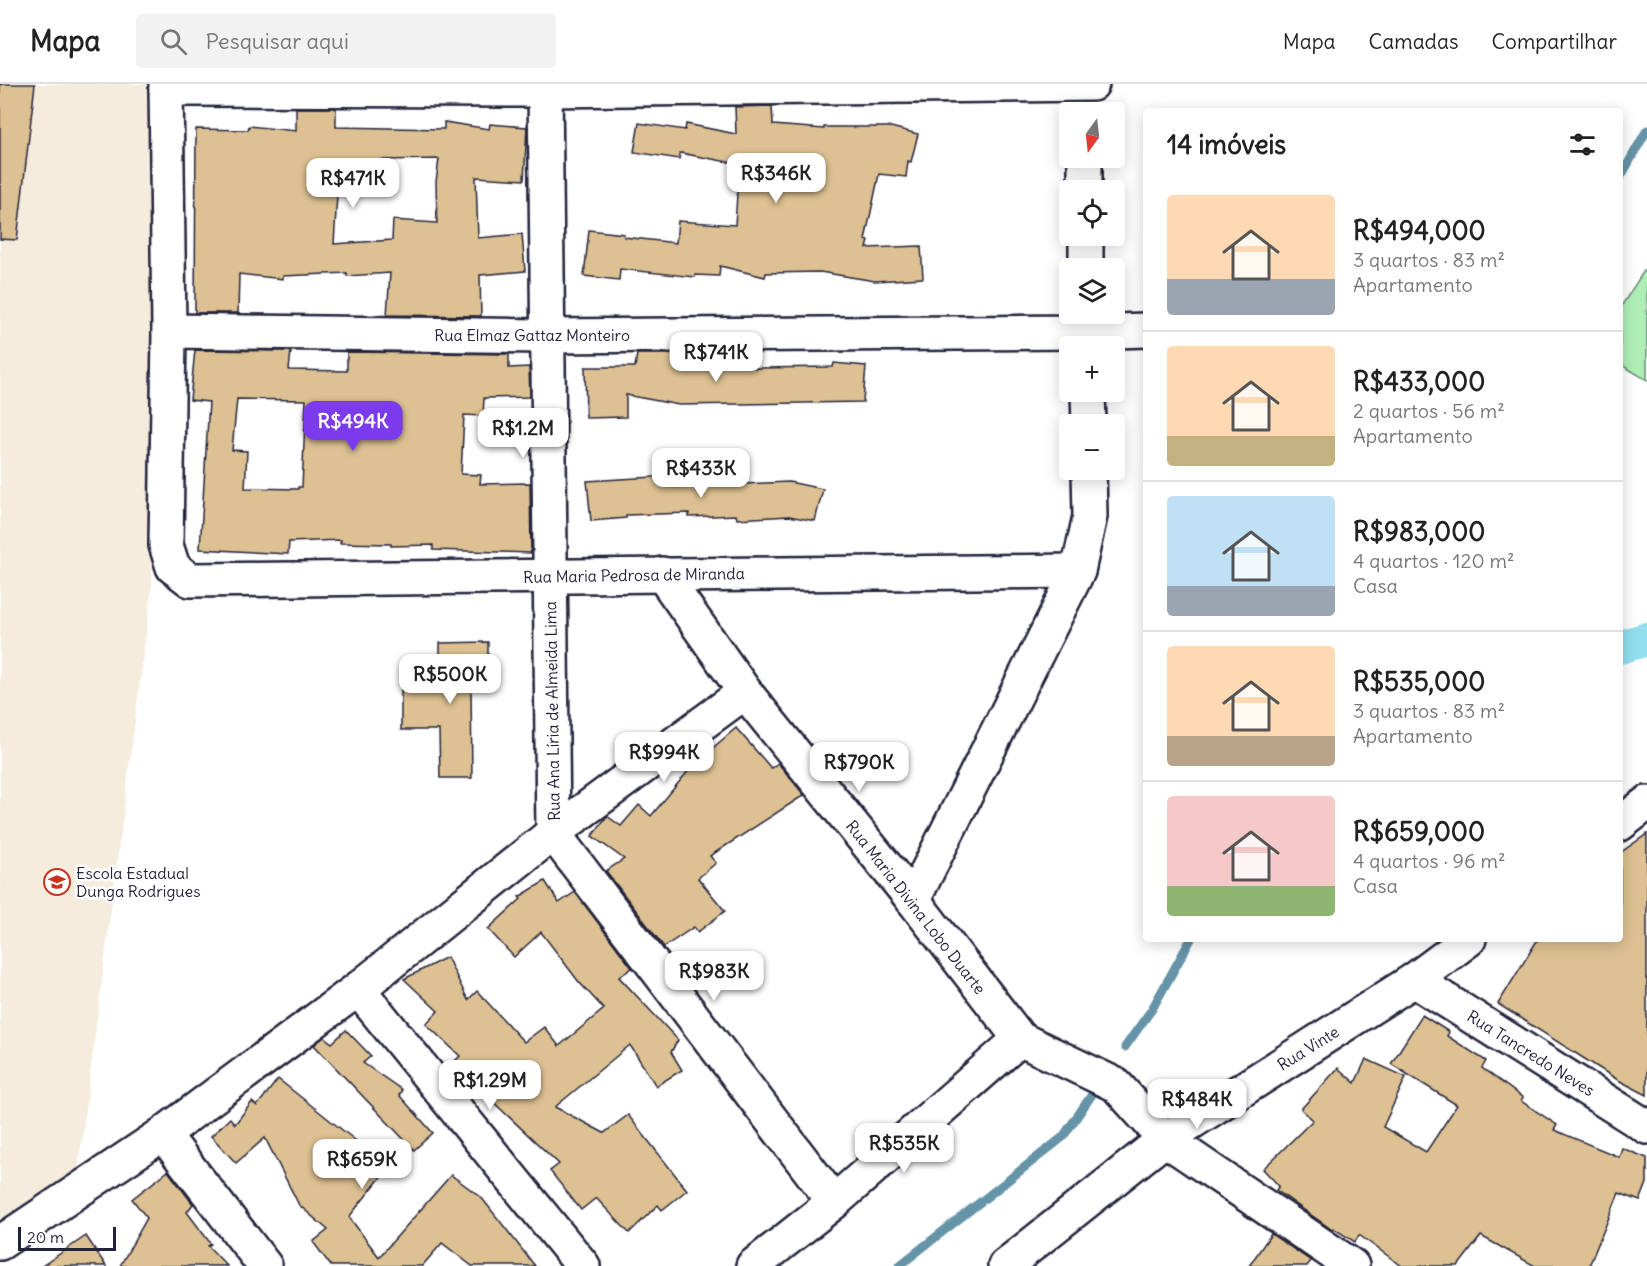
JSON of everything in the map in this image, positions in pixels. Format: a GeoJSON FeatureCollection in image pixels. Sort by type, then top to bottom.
{"type":"FeatureCollection","features":[{"type":"Feature","properties":{"kind":"street"},"geometry":{"type":"LineString","coordinates":[[1084,84],[1084,102]]}},
{"type":"Feature","properties":{"kind":"street"},"geometry":{"type":"LineString","coordinates":[[169,331],[166,86],[545,87],[1092,84]]}},
{"type":"Feature","properties":{"kind":"street","name":"Rua Ana Líria de Almeida Lima"},"geometry":{"type":"LineString","coordinates":[[545,87],[553,833]]}},
{"type":"Feature","properties":{"kind":"street","name":"Rua Elmaz Gattaz Monteiro"},"geometry":{"type":"LineString","coordinates":[[169,331],[547,336],[1143,330]]}},
{"type":"Feature","properties":{"kind":"street","name":"Rua Maria Pedrosa de Miranda"},"geometry":{"type":"LineString","coordinates":[[169,331],[166,545],[173,567],[190,580],[1078,571]]}},
{"type":"Feature","properties":{"kind":"street"},"geometry":{"type":"LineString","coordinates":[[913,900],[1078,571],[1090,516],[1089,480]]}},
{"type":"Feature","properties":{"kind":"street","name":"Rua Maria Divina Lobo Duarte"},"geometry":{"type":"LineString","coordinates":[[663,574],[744,692],[913,900],[1020,1038]]}},
{"type":"Feature","properties":{"kind":"street"},"geometry":{"type":"LineString","coordinates":[[0,1243],[163,1134],[358,989],[553,833],[744,692]]}},
{"type":"Feature","properties":{"kind":"street"},"geometry":{"type":"LineString","coordinates":[[553,833],[834,1202]]}},
{"type":"Feature","properties":{"kind":"street","name":"Rua Vinte"},"geometry":{"type":"LineString","coordinates":[[1005,1266],[1165,1139],[1414,980],[1464,942]]}},
{"type":"Feature","properties":{"kind":"street","name":"Rua Tancredo Neves"},"geometry":{"type":"LineString","coordinates":[[1414,980],[1647,1127]]}},
{"type":"Feature","properties":{"kind":"street"},"geometry":{"type":"LineString","coordinates":[[358,989],[583,1266]]}},
{"type":"Feature","properties":{"kind":"street"},"geometry":{"type":"LineString","coordinates":[[753,1266],[834,1202],[1020,1038],[1116,1085],[1165,1139],[1352,1266]]}},
{"type":"Feature","properties":{"kind":"street"},"geometry":{"type":"LineString","coordinates":[[163,1134],[266,1266]]}},
{"type":"Feature","properties":{"kind":"shaded area","name":"Escola Estadual Dunga Rodrigues"},"geometry":{"type":"Polygon","coordinates":[[[0,84],[149,84],[152,586],[77,1178],[0,1241],[0,84]]]}},
{"type":"Feature","properties":{"kind":"green space"},"geometry":{"type":"Polygon","coordinates":[[[1647,266],[1647,380],[1623,366],[1623,303],[1647,266]]]}},
{"type":"Feature","properties":{"kind":"building"},"geometry":{"type":"Polygon","coordinates":[[[0,84],[35,84],[17,240],[0,239],[0,84]]]}},
{"type":"Feature","properties":{"kind":"building"},"geometry":{"type":"Polygon","coordinates":[[[772,106],[773,125],[824,129],[824,127],[891,127],[918,134],[911,162],[908,161],[906,177],[879,174],[865,240],[869,241],[867,248],[921,246],[923,278],[875,281],[820,272],[766,273],[765,277],[720,266],[719,276],[695,275],[695,277],[620,269],[619,280],[584,276],[589,230],[676,243],[678,221],[735,225],[739,164],[680,153],[679,159],[634,152],[639,123],[685,130],[686,124],[736,134],[735,107],[772,106]]]}},
{"type":"Feature","properties":{"kind":"building"},"geometry":{"type":"Polygon","coordinates":[[[296,108],[336,108],[336,127],[444,129],[444,122],[489,129],[490,124],[527,127],[524,180],[476,177],[478,238],[522,234],[525,271],[480,275],[481,316],[387,315],[390,273],[283,276],[283,279],[239,274],[238,313],[195,313],[196,129],[248,130],[249,126],[296,131],[296,108]],[[439,159],[380,160],[380,163],[339,162],[334,244],[392,240],[393,220],[437,223],[436,182],[439,159]]]}},
{"type":"Feature","properties":{"kind":"building"},"geometry":{"type":"Polygon","coordinates":[[[195,350],[291,351],[289,370],[347,371],[347,352],[509,354],[509,368],[529,367],[530,397],[484,398],[483,416],[464,415],[461,474],[481,475],[480,484],[530,483],[531,553],[433,550],[433,545],[391,546],[391,544],[340,543],[341,540],[289,542],[288,554],[200,549],[209,402],[190,400],[195,350]],[[237,399],[232,450],[247,451],[245,488],[298,489],[302,487],[306,400],[237,399]]]}},
{"type":"Feature","properties":{"kind":"building"},"geometry":{"type":"Polygon","coordinates":[[[637,354],[728,354],[728,360],[756,368],[833,367],[834,363],[866,366],[863,402],[679,405],[626,395],[626,417],[586,418],[585,367],[635,367],[637,354]]]}},
{"type":"Feature","properties":{"kind":"building"},"geometry":{"type":"Polygon","coordinates":[[[671,476],[672,487],[789,482],[823,489],[815,521],[789,516],[737,519],[736,515],[689,517],[689,513],[626,515],[626,518],[591,521],[587,481],[671,476]]]}},
{"type":"Feature","properties":{"kind":"building"},"geometry":{"type":"Polygon","coordinates":[[[488,642],[488,687],[471,687],[472,778],[440,778],[439,730],[401,730],[401,689],[440,689],[440,643],[488,642]]]}},
{"type":"Feature","properties":{"kind":"building"},"geometry":{"type":"Polygon","coordinates":[[[736,728],[771,768],[778,763],[804,795],[710,856],[716,863],[698,878],[725,911],[698,932],[694,927],[664,947],[606,871],[624,859],[592,836],[607,816],[621,826],[639,805],[651,816],[694,764],[736,728]]]}},
{"type":"Feature","properties":{"kind":"building"},"geometry":{"type":"Polygon","coordinates":[[[1647,834],[1647,1095],[1618,1080],[1498,1004],[1536,942],[1623,942],[1623,851],[1647,834]]]}},
{"type":"Feature","properties":{"kind":"building"},"geometry":{"type":"Polygon","coordinates":[[[545,881],[559,903],[575,892],[632,968],[619,977],[678,1040],[671,1052],[682,1070],[656,1086],[630,1045],[555,1107],[604,1133],[628,1115],[687,1190],[662,1210],[658,1205],[629,1233],[596,1198],[581,1210],[550,1171],[559,1164],[490,1099],[494,1094],[455,1061],[460,1056],[426,1024],[438,1011],[404,979],[447,957],[468,1000],[477,991],[524,1042],[544,1027],[559,1046],[604,1009],[579,982],[541,932],[514,957],[488,929],[521,899],[519,897],[545,881]]]}},
{"type":"Feature","properties":{"kind":"building"},"geometry":{"type":"Polygon","coordinates":[[[1422,1015],[1449,1032],[1447,1036],[1486,1061],[1482,1068],[1523,1098],[1521,1101],[1557,1125],[1554,1130],[1619,1157],[1622,1148],[1647,1158],[1647,1183],[1640,1201],[1619,1193],[1589,1266],[1535,1266],[1481,1236],[1458,1266],[1402,1266],[1359,1235],[1355,1242],[1333,1228],[1331,1229],[1276,1190],[1279,1186],[1263,1169],[1313,1120],[1301,1109],[1338,1068],[1355,1083],[1366,1059],[1406,1077],[1383,1127],[1426,1152],[1457,1105],[1391,1064],[1422,1015]]]}},
{"type":"Feature","properties":{"kind":"building"},"geometry":{"type":"Polygon","coordinates":[[[346,1030],[371,1056],[363,1063],[402,1090],[399,1095],[433,1133],[414,1150],[314,1045],[324,1037],[332,1043],[346,1030]]]}},
{"type":"Feature","properties":{"kind":"building"},"geometry":{"type":"Polygon","coordinates":[[[278,1079],[389,1167],[349,1217],[379,1257],[451,1175],[481,1197],[535,1266],[472,1266],[442,1243],[422,1266],[331,1266],[313,1242],[328,1230],[299,1205],[265,1138],[236,1163],[211,1136],[230,1118],[235,1124],[252,1102],[257,1106],[278,1079]]]}},
{"type":"Feature","properties":{"kind":"building"},"geometry":{"type":"Polygon","coordinates":[[[168,1171],[193,1204],[187,1212],[211,1244],[208,1246],[227,1266],[120,1266],[147,1218],[132,1199],[168,1171]]]}},
{"type":"Feature","properties":{"kind":"building"},"geometry":{"type":"Polygon","coordinates":[[[1271,1234],[1311,1261],[1307,1266],[1249,1266],[1271,1234]]]}},
{"type":"Feature","properties":{"kind":"building"},"geometry":{"type":"Polygon","coordinates":[[[86,1236],[106,1266],[42,1266],[86,1236]]]}},
{"type":"Feature","properties":{"kind":"waterway"},"geometry":{"type":"LineString","coordinates":[[1623,173],[1647,130]]}},
{"type":"Feature","properties":{"kind":"waterway"},"geometry":{"type":"LineString","coordinates":[[1623,646],[1647,639]]}},
{"type":"Feature","properties":{"kind":"waterway"},"geometry":{"type":"LineString","coordinates":[[1125,1047],[1152,1009],[1189,942]]}},
{"type":"Feature","properties":{"kind":"waterway"},"geometry":{"type":"LineString","coordinates":[[899,1266],[1063,1137],[1093,1093]]}},
{"type":"Feature","properties":{"kind":"place","name":"Escola Estadual Dunga Rodrigues"},"geometry":{"type":"Point","coordinates":[57,882]}}]}
